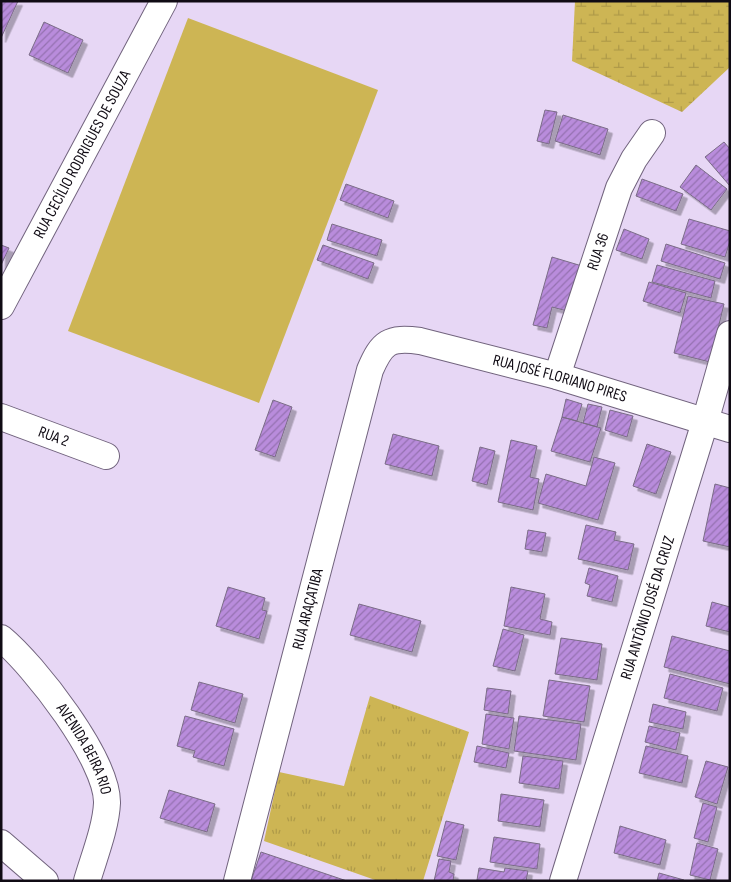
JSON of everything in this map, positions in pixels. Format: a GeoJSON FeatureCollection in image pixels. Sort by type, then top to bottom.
{"type":"FeatureCollection","features":[{"type":"Feature","properties":{"kind":"street","name":"RUA CECÍLIO RODRIGUES DE SOUZA"},"geometry":{"type":"LineString","coordinates":[[1,306],[164,1]]}},
{"type":"Feature","properties":{"kind":"street","name":"RUA 36"},"geometry":{"type":"LineString","coordinates":[[557,376],[619,188],[634,159],[652,133]]}},
{"type":"Feature","properties":{"kind":"street","name":"RUA ANTÔNIO JOSÉ DA CRUZ"},"geometry":{"type":"LineString","coordinates":[[563,881],[718,425],[730,334]]}},
{"type":"Feature","properties":{"kind":"street","name":"RUA JOSÉ FLORIANO PIRES"},"geometry":{"type":"LineString","coordinates":[[387,342],[404,339],[420,341],[557,376],[718,425]]}},
{"type":"Feature","properties":{"kind":"street","name":"RUA ARAÇATIBA"},"geometry":{"type":"LineString","coordinates":[[237,881],[370,370],[377,354],[387,342]]}},
{"type":"Feature","properties":{"kind":"street","name":"RUA 2"},"geometry":{"type":"LineString","coordinates":[[1,416],[106,456]]}},
{"type":"Feature","properties":{"kind":"street","name":"AVENIDA BEIRA RIO"},"geometry":{"type":"LineString","coordinates":[[1,638],[25,661],[67,715],[98,768],[105,786],[107,802],[105,816],[87,881]]}},
{"type":"Feature","properties":{"kind":"street"},"geometry":{"type":"LineString","coordinates":[[1,843],[45,881]]}},
{"type":"Feature","properties":{"kind":"green space"},"geometry":{"type":"Polygon","coordinates":[[[575,1],[730,1],[730,67],[682,112],[572,61],[575,1]]]}},
{"type":"Feature","properties":{"kind":"green space"},"geometry":{"type":"Polygon","coordinates":[[[188,18],[378,90],[259,403],[68,331],[188,18]]]}},
{"type":"Feature","properties":{"kind":"green space"},"geometry":{"type":"Polygon","coordinates":[[[370,696],[469,732],[423,881],[378,881],[264,841],[279,772],[344,786],[370,696]]]}},
{"type":"Feature","properties":{"kind":"building"},"geometry":{"type":"Polygon","coordinates":[[[1,1],[18,1],[1,38],[1,1]]]}},
{"type":"Feature","properties":{"kind":"building"},"geometry":{"type":"Polygon","coordinates":[[[44,22],[83,40],[68,73],[29,55],[44,22]]]}},
{"type":"Feature","properties":{"kind":"building"},"geometry":{"type":"Polygon","coordinates":[[[545,110],[557,112],[549,144],[537,141],[545,110]]]}},
{"type":"Feature","properties":{"kind":"building"},"geometry":{"type":"Polygon","coordinates":[[[563,115],[608,129],[600,155],[555,141],[563,115]]]}},
{"type":"Feature","properties":{"kind":"building"},"geometry":{"type":"Polygon","coordinates":[[[724,142],[730,149],[730,186],[705,157],[724,142]]]}},
{"type":"Feature","properties":{"kind":"building"},"geometry":{"type":"Polygon","coordinates":[[[696,165],[727,189],[711,210],[680,187],[696,165]]]}},
{"type":"Feature","properties":{"kind":"building"},"geometry":{"type":"Polygon","coordinates":[[[642,179],[683,194],[676,211],[636,196],[642,179]]]}},
{"type":"Feature","properties":{"kind":"building"},"geometry":{"type":"Polygon","coordinates":[[[346,184],[394,201],[388,218],[340,200],[346,184]]]}},
{"type":"Feature","properties":{"kind":"building"},"geometry":{"type":"Polygon","coordinates":[[[689,219],[730,231],[730,241],[725,257],[681,244],[689,219]]]}},
{"type":"Feature","properties":{"kind":"building"},"geometry":{"type":"Polygon","coordinates":[[[332,224],[382,240],[377,256],[327,240],[332,224]]]}},
{"type":"Feature","properties":{"kind":"building"},"geometry":{"type":"Polygon","coordinates":[[[624,229],[649,239],[642,259],[616,250],[624,229]]]}},
{"type":"Feature","properties":{"kind":"building"},"geometry":{"type":"Polygon","coordinates":[[[666,244],[725,263],[720,279],[661,261],[666,244]]]}},
{"type":"Feature","properties":{"kind":"building"},"geometry":{"type":"Polygon","coordinates":[[[1,245],[9,248],[1,265],[1,245]]]}},
{"type":"Feature","properties":{"kind":"building"},"geometry":{"type":"Polygon","coordinates":[[[323,245],[374,263],[368,279],[317,260],[323,245]]]}},
{"type":"Feature","properties":{"kind":"building"},"geometry":{"type":"Polygon","coordinates":[[[552,257],[582,266],[575,313],[552,307],[547,328],[533,325],[552,257]]]}},
{"type":"Feature","properties":{"kind":"building"},"geometry":{"type":"Polygon","coordinates":[[[657,265],[715,281],[711,298],[652,282],[657,265]]]}},
{"type":"Feature","properties":{"kind":"building"},"geometry":{"type":"Polygon","coordinates":[[[649,282],[686,293],[680,313],[643,301],[649,282]]]}},
{"type":"Feature","properties":{"kind":"building"},"geometry":{"type":"Polygon","coordinates":[[[688,296],[724,304],[710,362],[674,353],[688,296]]]}},
{"type":"Feature","properties":{"kind":"building"},"geometry":{"type":"Polygon","coordinates":[[[566,399],[582,404],[577,421],[562,417],[566,399]]]}},
{"type":"Feature","properties":{"kind":"building"},"geometry":{"type":"Polygon","coordinates":[[[273,400],[292,407],[275,457],[255,450],[273,400]]]}},
{"type":"Feature","properties":{"kind":"building"},"geometry":{"type":"Polygon","coordinates":[[[588,404],[602,407],[597,427],[583,423],[588,404]]]}},
{"type":"Feature","properties":{"kind":"building"},"geometry":{"type":"Polygon","coordinates":[[[610,410],[633,416],[627,437],[605,430],[610,410]]]}},
{"type":"Feature","properties":{"kind":"building"},"geometry":{"type":"Polygon","coordinates":[[[562,417],[601,428],[590,462],[551,451],[562,417]]]}},
{"type":"Feature","properties":{"kind":"building"},"geometry":{"type":"Polygon","coordinates":[[[393,434],[439,446],[432,476],[385,464],[393,434]]]}},
{"type":"Feature","properties":{"kind":"building"},"geometry":{"type":"Polygon","coordinates":[[[511,440],[537,446],[530,477],[539,479],[533,510],[498,502],[511,440]]]}},
{"type":"Feature","properties":{"kind":"building"},"geometry":{"type":"Polygon","coordinates":[[[647,444],[671,452],[656,494],[633,486],[647,444]]]}},
{"type":"Feature","properties":{"kind":"building"},"geometry":{"type":"Polygon","coordinates":[[[480,447],[495,451],[487,485],[472,481],[480,447]]]}},
{"type":"Feature","properties":{"kind":"building"},"geometry":{"type":"Polygon","coordinates":[[[594,457],[615,463],[598,520],[538,503],[546,474],[586,486],[594,457]]]}},
{"type":"Feature","properties":{"kind":"building"},"geometry":{"type":"Polygon","coordinates":[[[715,484],[730,488],[730,547],[703,541],[715,484]]]}},
{"type":"Feature","properties":{"kind":"building"},"geometry":{"type":"Polygon","coordinates":[[[586,525],[616,532],[614,540],[634,544],[628,570],[578,559],[586,525]]]}},
{"type":"Feature","properties":{"kind":"building"},"geometry":{"type":"Polygon","coordinates":[[[528,530],[546,533],[542,552],[525,549],[528,530]]]}},
{"type":"Feature","properties":{"kind":"building"},"geometry":{"type":"Polygon","coordinates":[[[589,568],[618,576],[612,602],[587,596],[590,585],[585,583],[589,568]]]}},
{"type":"Feature","properties":{"kind":"building"},"geometry":{"type":"Polygon","coordinates":[[[228,587],[265,598],[262,610],[267,611],[259,639],[216,626],[228,587]]]}},
{"type":"Feature","properties":{"kind":"building"},"geometry":{"type":"Polygon","coordinates":[[[511,587],[545,594],[540,619],[552,622],[550,635],[504,626],[511,587]]]}},
{"type":"Feature","properties":{"kind":"building"},"geometry":{"type":"Polygon","coordinates":[[[712,602],[730,607],[730,632],[706,626],[712,602]]]}},
{"type":"Feature","properties":{"kind":"building"},"geometry":{"type":"Polygon","coordinates":[[[359,604],[421,621],[412,652],[350,635],[359,604]]]}},
{"type":"Feature","properties":{"kind":"building"},"geometry":{"type":"Polygon","coordinates":[[[503,629],[524,635],[515,671],[493,666],[503,629]]]}},
{"type":"Feature","properties":{"kind":"building"},"geometry":{"type":"Polygon","coordinates":[[[672,636],[730,651],[730,684],[664,667],[672,636]]]}},
{"type":"Feature","properties":{"kind":"building"},"geometry":{"type":"Polygon","coordinates":[[[561,638],[602,644],[597,680],[555,674],[561,638]]]}},
{"type":"Feature","properties":{"kind":"building"},"geometry":{"type":"Polygon","coordinates":[[[670,674],[723,688],[717,711],[664,698],[670,674]]]}},
{"type":"Feature","properties":{"kind":"building"},"geometry":{"type":"Polygon","coordinates":[[[549,680],[590,686],[584,722],[543,716],[549,680]]]}},
{"type":"Feature","properties":{"kind":"building"},"geometry":{"type":"Polygon","coordinates":[[[199,682],[243,694],[235,723],[191,710],[199,682]]]}},
{"type":"Feature","properties":{"kind":"building"},"geometry":{"type":"Polygon","coordinates":[[[487,688],[511,691],[508,714],[484,710],[487,688]]]}},
{"type":"Feature","properties":{"kind":"building"},"geometry":{"type":"Polygon","coordinates":[[[653,704],[686,712],[683,729],[649,722],[653,704]]]}},
{"type":"Feature","properties":{"kind":"building"},"geometry":{"type":"Polygon","coordinates":[[[486,714],[514,718],[509,749],[482,744],[486,714]]]}},
{"type":"Feature","properties":{"kind":"building"},"geometry":{"type":"Polygon","coordinates":[[[185,716],[234,729],[224,766],[193,757],[195,751],[177,746],[185,716]]]}},
{"type":"Feature","properties":{"kind":"building"},"geometry":{"type":"Polygon","coordinates":[[[519,716],[581,724],[576,760],[514,751],[519,716]]]}},
{"type":"Feature","properties":{"kind":"building"},"geometry":{"type":"Polygon","coordinates":[[[649,726],[680,733],[676,750],[645,742],[649,726]]]}},
{"type":"Feature","properties":{"kind":"building"},"geometry":{"type":"Polygon","coordinates":[[[477,746],[509,753],[506,768],[474,762],[477,746]]]}},
{"type":"Feature","properties":{"kind":"building"},"geometry":{"type":"Polygon","coordinates":[[[646,746],[688,756],[682,783],[639,773],[646,746]]]}},
{"type":"Feature","properties":{"kind":"building"},"geometry":{"type":"Polygon","coordinates":[[[523,756],[563,761],[559,789],[519,783],[523,756]]]}},
{"type":"Feature","properties":{"kind":"building"},"geometry":{"type":"Polygon","coordinates":[[[706,761],[728,767],[717,804],[695,797],[706,761]]]}},
{"type":"Feature","properties":{"kind":"building"},"geometry":{"type":"Polygon","coordinates":[[[169,790],[215,804],[207,832],[160,818],[169,790]]]}},
{"type":"Feature","properties":{"kind":"building"},"geometry":{"type":"Polygon","coordinates":[[[501,794],[544,800],[540,827],[498,821],[501,794]]]}},
{"type":"Feature","properties":{"kind":"building"},"geometry":{"type":"Polygon","coordinates":[[[703,803],[717,807],[708,842],[694,838],[703,803]]]}},
{"type":"Feature","properties":{"kind":"building"},"geometry":{"type":"Polygon","coordinates":[[[446,821],[464,825],[456,860],[437,856],[446,821]]]}},
{"type":"Feature","properties":{"kind":"building"},"geometry":{"type":"Polygon","coordinates":[[[620,826],[666,840],[660,865],[614,853],[620,826]]]}},
{"type":"Feature","properties":{"kind":"building"},"geometry":{"type":"Polygon","coordinates":[[[494,837],[540,844],[537,869],[490,862],[494,837]]]}},
{"type":"Feature","properties":{"kind":"building"},"geometry":{"type":"Polygon","coordinates":[[[697,843],[718,849],[710,880],[690,875],[697,843]]]}},
{"type":"Feature","properties":{"kind":"building"},"geometry":{"type":"Polygon","coordinates":[[[261,852],[347,881],[251,881],[261,852]]]}},
{"type":"Feature","properties":{"kind":"building"},"geometry":{"type":"Polygon","coordinates":[[[439,859],[451,861],[449,872],[454,874],[453,881],[434,881],[439,859]]]}},
{"type":"Feature","properties":{"kind":"building"},"geometry":{"type":"Polygon","coordinates":[[[479,868],[504,872],[505,868],[528,871],[526,881],[479,881],[477,880],[479,868]]]}},
{"type":"Feature","properties":{"kind":"building"},"geometry":{"type":"Polygon","coordinates":[[[659,873],[684,880],[684,881],[657,881],[659,873]]]}}]}
